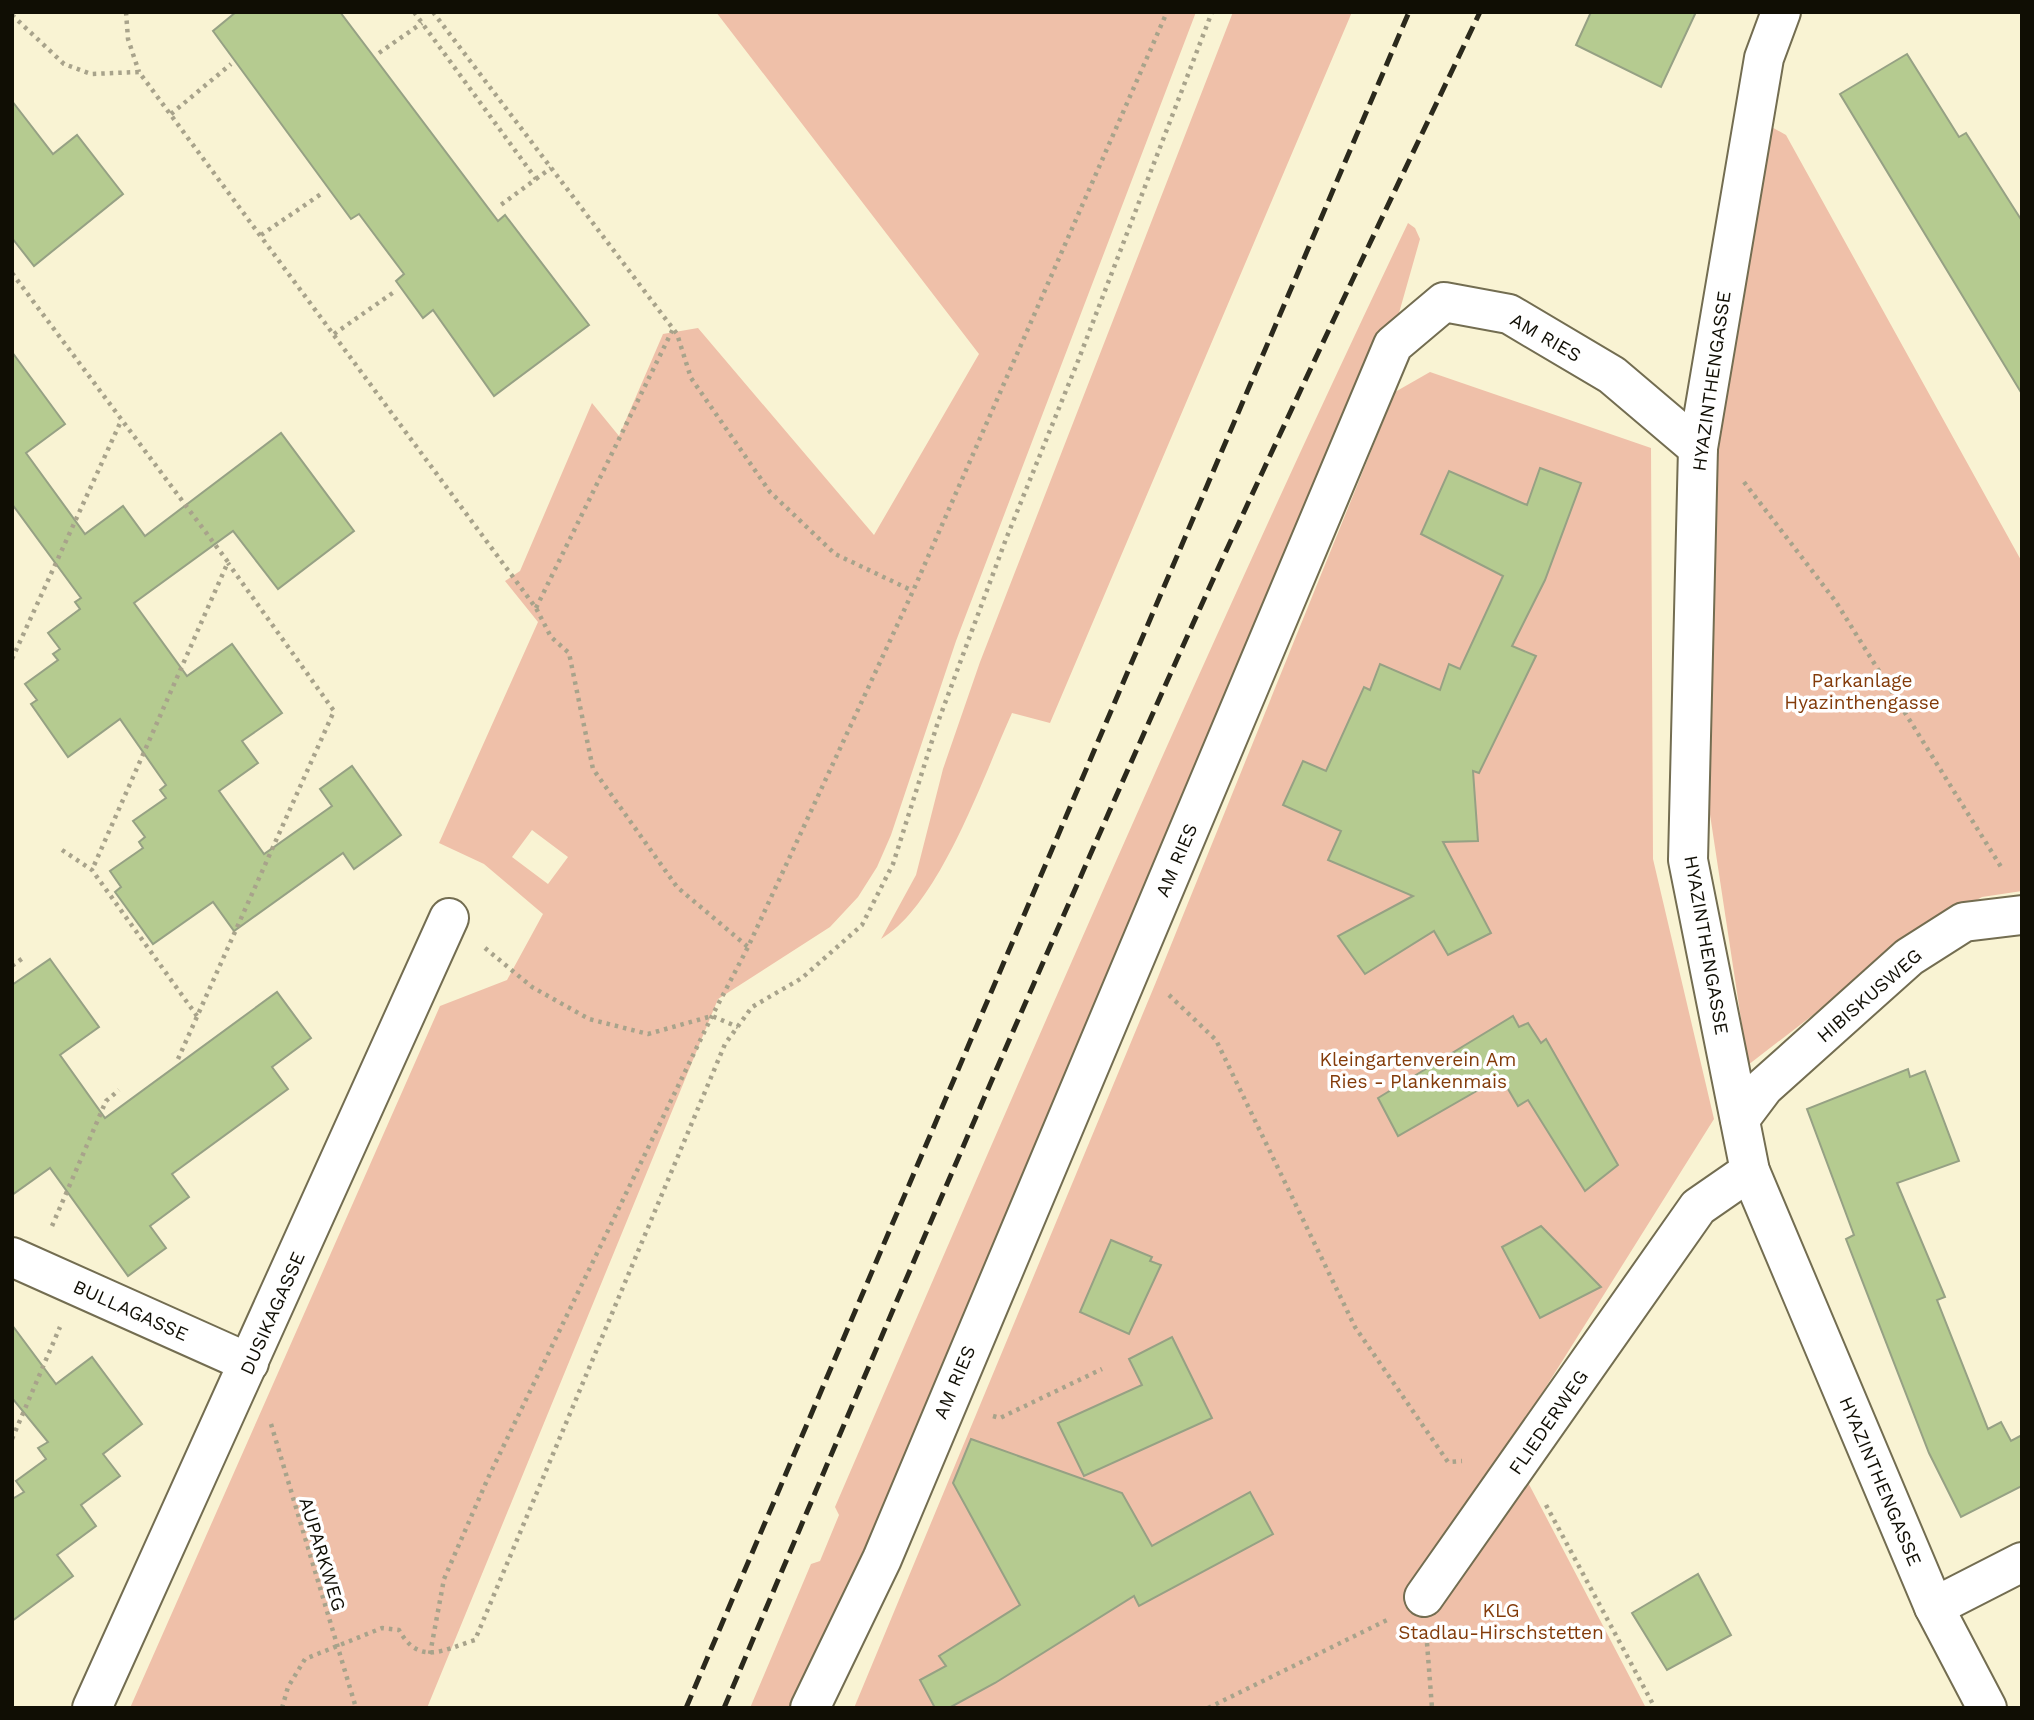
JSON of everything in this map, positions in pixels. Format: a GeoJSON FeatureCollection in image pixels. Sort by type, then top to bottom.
{"type":"FeatureCollection","features":[{"type":"Feature","properties":{"kind":"street","name":"HYAZINTHENGASSE"},"geometry":{"type":"LineString","coordinates":[[1781,12],[1763,58],[1698,449],[1688,860],[1751,1171],[1934,1607],[1987,1708]]}},
{"type":"Feature","properties":{"kind":"street","name":"AM RIES"},"geometry":{"type":"LineString","coordinates":[[810,1708],[881,1559],[946,1399],[1393,345],[1444,302],[1508,314],[1612,375],[1698,449]]}},
{"type":"Feature","properties":{"kind":"street","name":"HIBISKUSWEG"},"geometry":{"type":"LineString","coordinates":[[1740,1119],[1764,1087],[1909,957],[1964,922],[2022,915]]}},
{"type":"Feature","properties":{"kind":"street","name":"DUSIKAGASSE"},"geometry":{"type":"LineString","coordinates":[[92,1708],[449,918]]}},
{"type":"Feature","properties":{"kind":"street","name":"FLIEDERWEG"},"geometry":{"type":"LineString","coordinates":[[1424,1597],[1698,1207],[1751,1171]]}},
{"type":"Feature","properties":{"kind":"street","name":"BULLAGASSE"},"geometry":{"type":"LineString","coordinates":[[12,1257],[249,1363]]}},
{"type":"Feature","properties":{"kind":"street"},"geometry":{"type":"LineString","coordinates":[[1934,1607],[2022,1562]]}},
{"type":"Feature","properties":{"kind":"path"},"geometry":{"type":"LineString","coordinates":[[126,12],[128,39],[139,72],[536,608],[551,637],[569,653],[593,769],[677,887],[748,947]]}},
{"type":"Feature","properties":{"kind":"path"},"geometry":{"type":"LineString","coordinates":[[414,12],[536,179]]}},
{"type":"Feature","properties":{"kind":"path"},"geometry":{"type":"LineString","coordinates":[[433,12],[673,330],[691,378],[770,492],[835,554],[913,591]]}},
{"type":"Feature","properties":{"kind":"path"},"geometry":{"type":"LineString","coordinates":[[429,1654],[444,1579],[488,1478],[748,947],[913,591],[1167,12]]}},
{"type":"Feature","properties":{"kind":"path"},"geometry":{"type":"LineString","coordinates":[[282,1708],[288,1687],[304,1659],[382,1628],[399,1630],[407,1645],[429,1654],[475,1640],[719,1057],[752,1007],[802,978],[862,925],[893,864],[937,722],[1212,12]]}},
{"type":"Feature","properties":{"kind":"path"},"geometry":{"type":"LineString","coordinates":[[12,15],[64,64],[91,74],[139,72]]}},
{"type":"Feature","properties":{"kind":"path"},"geometry":{"type":"LineString","coordinates":[[379,53],[422,23]]}},
{"type":"Feature","properties":{"kind":"path"},"geometry":{"type":"LineString","coordinates":[[171,114],[231,64]]}},
{"type":"Feature","properties":{"kind":"path"},"geometry":{"type":"LineString","coordinates":[[498,207],[551,168]]}},
{"type":"Feature","properties":{"kind":"path"},"geometry":{"type":"LineString","coordinates":[[261,235],[324,192]]}},
{"type":"Feature","properties":{"kind":"path"},"geometry":{"type":"LineString","coordinates":[[13,275],[228,562],[334,711],[178,1059]]}},
{"type":"Feature","properties":{"kind":"path"},"geometry":{"type":"LineString","coordinates":[[334,334],[394,292]]}},
{"type":"Feature","properties":{"kind":"path"},"geometry":{"type":"LineString","coordinates":[[536,608],[673,330]]}},
{"type":"Feature","properties":{"kind":"path"},"geometry":{"type":"LineString","coordinates":[[12,659],[121,421]]}},
{"type":"Feature","properties":{"kind":"path"},"geometry":{"type":"LineString","coordinates":[[1698,449],[1736,472],[1836,603],[2007,878]]}},
{"type":"Feature","properties":{"kind":"path"},"geometry":{"type":"LineString","coordinates":[[92,870],[228,562]]}},
{"type":"Feature","properties":{"kind":"path"},"geometry":{"type":"LineString","coordinates":[[62,850],[92,870],[197,1017]]}},
{"type":"Feature","properties":{"kind":"path"},"geometry":{"type":"LineString","coordinates":[[449,918],[532,987],[589,1019],[648,1034],[712,1016],[738,1027]]}},
{"type":"Feature","properties":{"kind":"path"},"geometry":{"type":"LineString","coordinates":[[12,966],[23,958]]}},
{"type":"Feature","properties":{"kind":"path"},"geometry":{"type":"LineString","coordinates":[[1133,960],[1216,1040],[1355,1327],[1448,1462],[1522,1461],[1654,1708]]}},
{"type":"Feature","properties":{"kind":"path"},"geometry":{"type":"LineString","coordinates":[[48,1234],[106,1101],[119,1090]]}},
{"type":"Feature","properties":{"kind":"path"},"geometry":{"type":"LineString","coordinates":[[12,1439],[63,1320]]}},
{"type":"Feature","properties":{"kind":"path"},"geometry":{"type":"LineString","coordinates":[[946,1399],[1000,1418],[1102,1369]]}},
{"type":"Feature","properties":{"kind":"path","name":"AUPARKWEG"},"geometry":{"type":"LineString","coordinates":[[270,1419],[356,1708]]}},
{"type":"Feature","properties":{"kind":"path"},"geometry":{"type":"LineString","coordinates":[[1424,1597],[1432,1708]]}},
{"type":"Feature","properties":{"kind":"path"},"geometry":{"type":"LineString","coordinates":[[1208,1708],[1379,1625]]}},
{"type":"Feature","properties":{"kind":"green space"},"geometry":{"type":"Polygon","coordinates":[[[716,12],[1196,12],[956,641],[891,835],[877,867],[858,897],[830,927],[718,999],[427,1708],[130,1708],[440,1006],[507,980],[543,914],[484,864],[439,843],[538,622],[505,581],[520,571],[592,403],[619,436],[663,334],[698,328],[874,535],[979,354],[716,12]],[[532,830],[512,857],[548,884],[568,857],[532,830]]]}},
{"type":"Feature","properties":{"kind":"green space"},"geometry":{"type":"Polygon","coordinates":[[[1233,12],[1352,12],[1050,723],[1012,713],[974,802],[941,869],[902,922],[881,939],[916,875],[943,769],[980,662],[1233,12]]]}},
{"type":"Feature","properties":{"kind":"green space","name":"Parkanlage Hyazinthengasse"},"geometry":{"type":"Polygon","coordinates":[[[1768,125],[1786,135],[2022,562],[2022,891],[1982,897],[1926,928],[1748,1065],[1704,775],[1712,481],[1768,125]]]}},
{"type":"Feature","properties":{"kind":"green space"},"geometry":{"type":"Polygon","coordinates":[[[1408,223],[1415,228],[1420,239],[1399,313],[797,1708],[750,1708],[811,1564],[820,1561],[839,1515],[835,1507],[1116,862],[1259,541],[1408,223]]]}},
{"type":"Feature","properties":{"kind":"green space","name":"Kleingartenverein Am Ries - Plankenmais"},"geometry":{"type":"Polygon","coordinates":[[[1430,372],[1651,448],[1653,859],[1714,1119],[1509,1446],[1646,1708],[854,1708],[1156,982],[1395,392],[1430,372]]]}},
{"type":"Feature","properties":{"kind":"building"},"geometry":{"type":"Polygon","coordinates":[[[236,12],[340,12],[498,221],[505,215],[589,325],[494,396],[433,310],[423,318],[396,281],[404,274],[359,214],[351,219],[213,31],[236,12]]]}},
{"type":"Feature","properties":{"kind":"building"},"geometry":{"type":"Polygon","coordinates":[[[1591,12],[1696,12],[1661,87],[1576,45],[1591,12]]]}},
{"type":"Feature","properties":{"kind":"building"},"geometry":{"type":"Polygon","coordinates":[[[1907,54],[1959,137],[1966,133],[2022,221],[2022,394],[1840,94],[1907,54]]]}},
{"type":"Feature","properties":{"kind":"building"},"geometry":{"type":"Polygon","coordinates":[[[12,101],[53,154],[77,135],[123,194],[34,266],[12,238],[12,101]]]}},
{"type":"Feature","properties":{"kind":"building"},"geometry":{"type":"Polygon","coordinates":[[[12,352],[65,424],[26,453],[85,534],[123,506],[145,536],[281,433],[354,531],[278,589],[233,531],[134,603],[187,676],[232,644],[282,713],[242,741],[258,763],[219,791],[264,854],[332,806],[320,789],[352,766],[401,835],[354,869],[343,853],[234,931],[213,902],[153,944],[115,892],[121,887],[110,871],[143,848],[139,842],[145,837],[133,821],[166,798],[160,790],[166,785],[120,719],[68,757],[31,704],[37,700],[25,684],[58,660],[53,654],[60,649],[48,633],[80,609],[75,602],[81,598],[12,504],[12,352]]]}},
{"type":"Feature","properties":{"kind":"building"},"geometry":{"type":"Polygon","coordinates":[[[1540,468],[1581,483],[1545,580],[1512,646],[1536,656],[1479,773],[1473,771],[1478,841],[1443,842],[1491,933],[1448,955],[1434,931],[1365,974],[1338,936],[1413,896],[1328,860],[1341,831],[1283,805],[1303,761],[1326,771],[1364,687],[1370,690],[1380,664],[1440,690],[1449,664],[1460,669],[1503,576],[1421,534],[1449,471],[1527,505],[1540,468]]]}},
{"type":"Feature","properties":{"kind":"building"},"geometry":{"type":"Polygon","coordinates":[[[50,959],[99,1027],[60,1055],[105,1118],[277,992],[311,1038],[272,1067],[288,1089],[172,1174],[189,1197],[150,1226],[166,1248],[128,1276],[50,1168],[12,1195],[12,985],[50,959]]]}},
{"type":"Feature","properties":{"kind":"building"},"geometry":{"type":"Polygon","coordinates":[[[1513,1016],[1519,1027],[1528,1023],[1541,1043],[1546,1039],[1618,1165],[1585,1191],[1528,1100],[1518,1106],[1501,1077],[1398,1136],[1378,1098],[1513,1016]]]}},
{"type":"Feature","properties":{"kind":"building"},"geometry":{"type":"Polygon","coordinates":[[[1908,1069],[1910,1077],[1925,1071],[1959,1161],[1897,1183],[1945,1297],[1937,1300],[1988,1429],[2001,1422],[2011,1441],[2022,1435],[2022,1486],[1961,1517],[1929,1453],[1846,1239],[1854,1235],[1807,1109],[1908,1069]]]}},
{"type":"Feature","properties":{"kind":"building"},"geometry":{"type":"Polygon","coordinates":[[[1541,1226],[1601,1287],[1540,1318],[1502,1247],[1541,1226]]]}},
{"type":"Feature","properties":{"kind":"building"},"geometry":{"type":"Polygon","coordinates":[[[1111,1240],[1152,1257],[1150,1261],[1161,1265],[1129,1334],[1080,1312],[1111,1240]]]}},
{"type":"Feature","properties":{"kind":"building"},"geometry":{"type":"Polygon","coordinates":[[[12,1325],[56,1384],[92,1357],[142,1424],[103,1454],[120,1476],[81,1505],[96,1526],[57,1555],[73,1576],[12,1621],[12,1496],[14,1498],[24,1492],[16,1481],[46,1459],[38,1448],[48,1442],[12,1398],[12,1325]]]}},
{"type":"Feature","properties":{"kind":"building"},"geometry":{"type":"Polygon","coordinates":[[[1172,1337],[1212,1418],[1084,1476],[1058,1423],[1142,1385],[1129,1359],[1172,1337]]]}},
{"type":"Feature","properties":{"kind":"building"},"geometry":{"type":"Polygon","coordinates":[[[971,1439],[1122,1493],[1152,1546],[1250,1492],[1273,1534],[1139,1606],[1134,1596],[995,1683],[949,1708],[935,1708],[920,1680],[946,1666],[939,1656],[1020,1605],[953,1483],[971,1439]]]}},
{"type":"Feature","properties":{"kind":"building"},"geometry":{"type":"Polygon","coordinates":[[[1698,1574],[1731,1635],[1667,1670],[1632,1613],[1698,1574]]]}},
{"type":"Feature","properties":{"kind":"railway"},"geometry":{"type":"LineString","coordinates":[[686,1708],[1409,12]]}},
{"type":"Feature","properties":{"kind":"railway"},"geometry":{"type":"LineString","coordinates":[[724,1708],[932,1218],[1185,640],[1480,12]]}},
{"type":"Feature","properties":{"kind":"park label","name":"KLG Stadlau-Hirschstetten"},"geometry":{"type":"Point","coordinates":[1501,1621]}}]}
